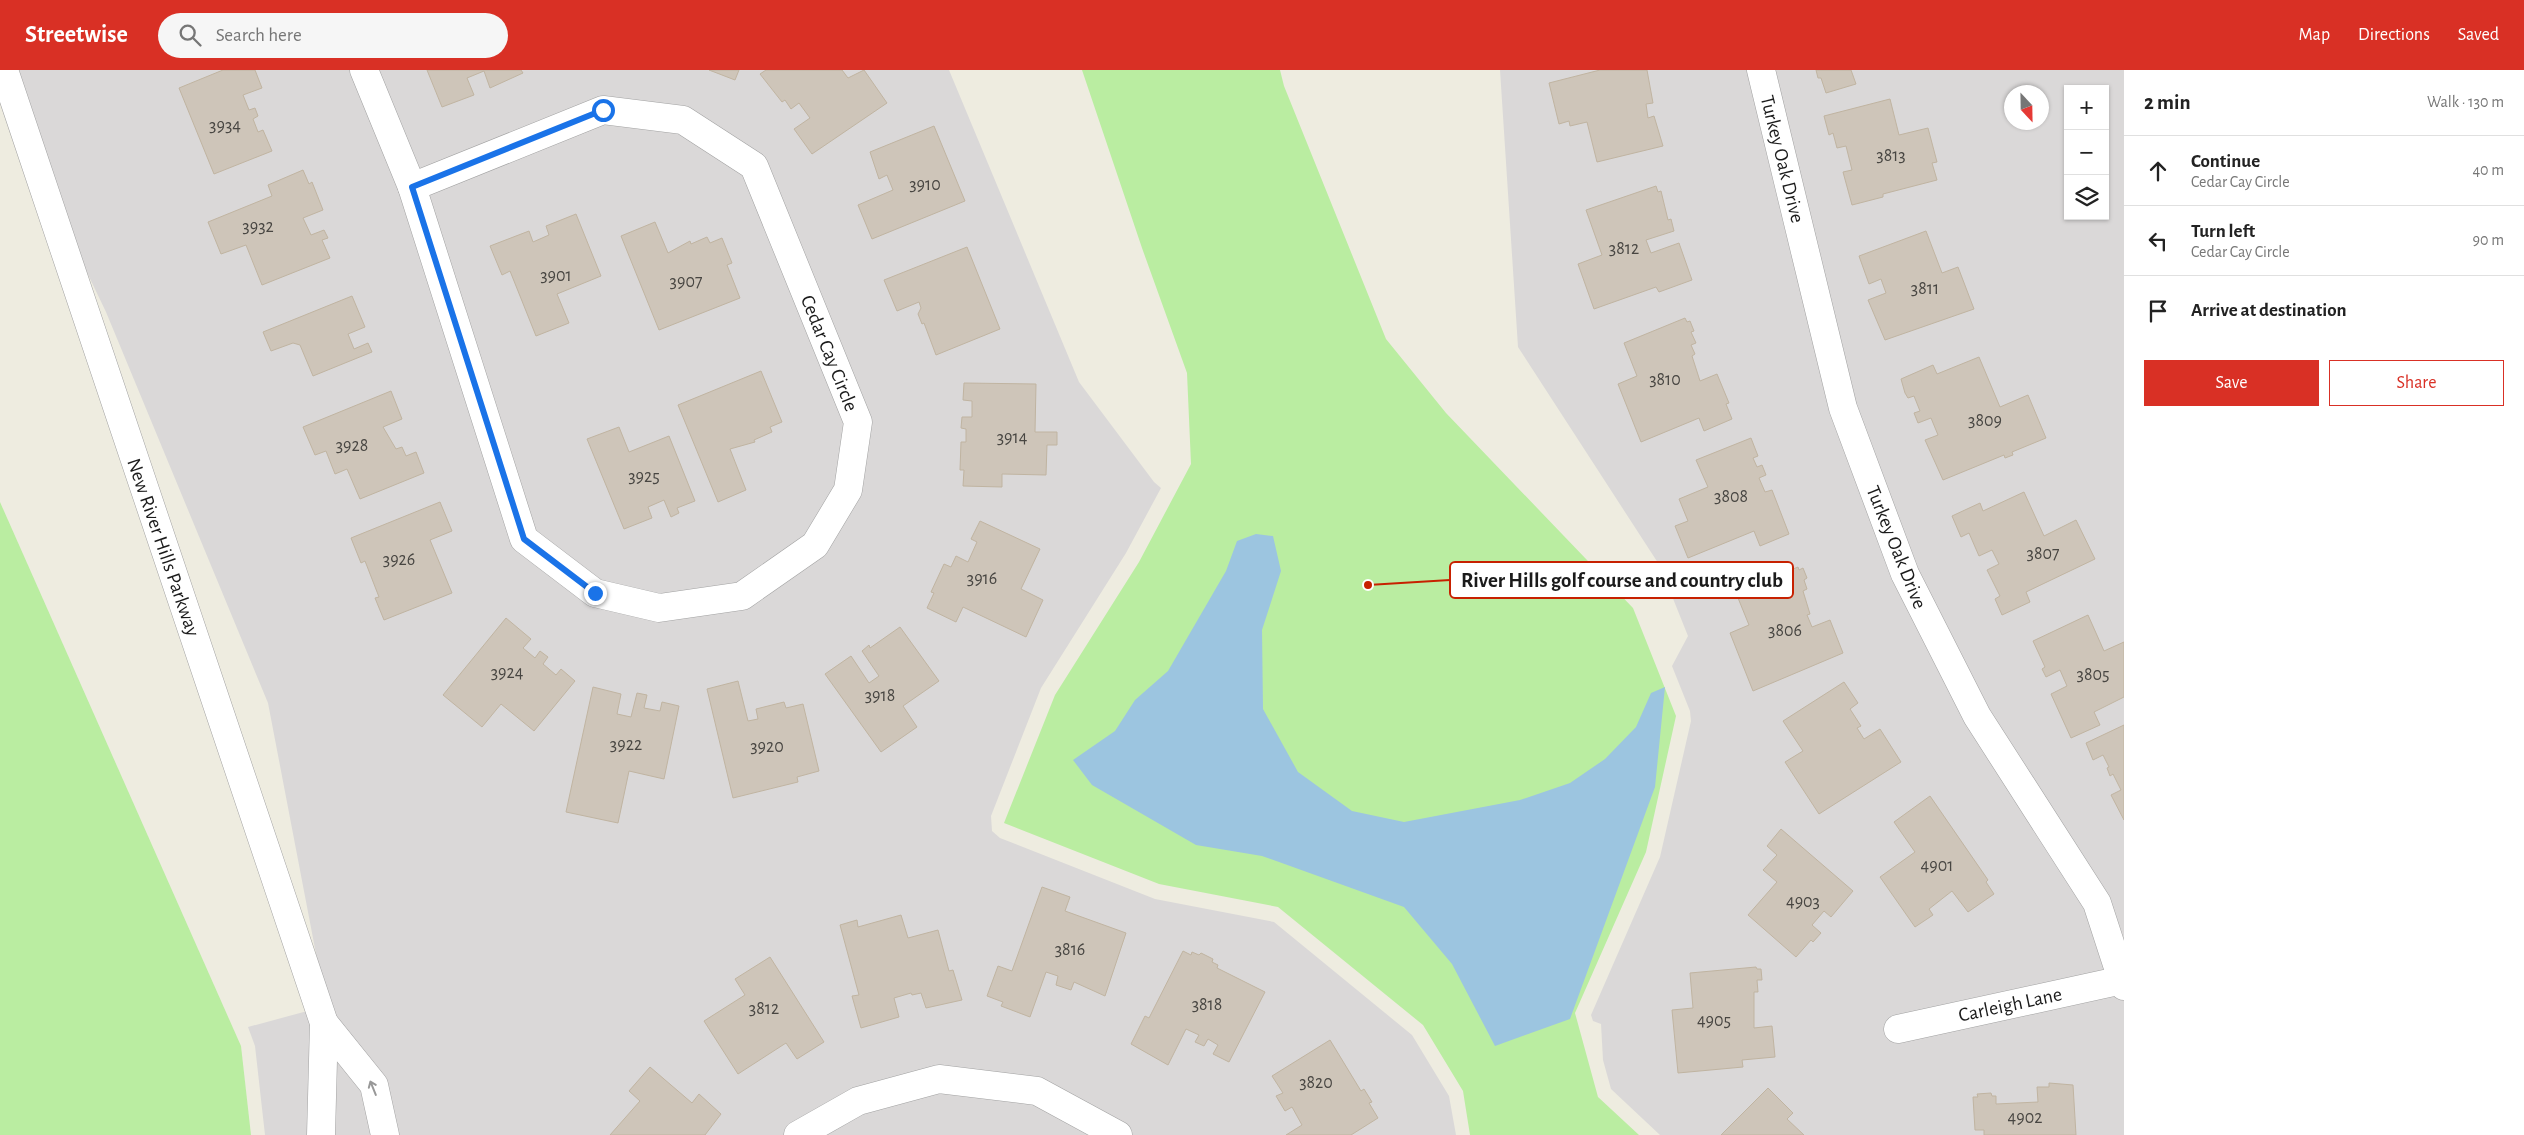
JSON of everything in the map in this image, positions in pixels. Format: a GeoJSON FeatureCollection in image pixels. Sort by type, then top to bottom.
{"type":"FeatureCollection","features":[{"type":"Feature","properties":{"kind":"street","name":"New River Hills Parkway"},"geometry":{"type":"LineString","coordinates":[[4,70],[324,1023],[321,1135]]}},
{"type":"Feature","properties":{"kind":"street","name":"Cedar Cay Circle"},"geometry":{"type":"LineString","coordinates":[[364,70],[412,187],[524,539],[595,593],[659,608],[742,596],[815,545],[848,490],[858,422],[754,166],[683,120],[603,110],[412,187]]}},
{"type":"Feature","properties":{"kind":"street","name":"Turkey Oak Drive"},"geometry":{"type":"LineString","coordinates":[[1761,70],[1843,408],[1905,574],[1977,716],[2098,903],[2123,983]]}},
{"type":"Feature","properties":{"kind":"street","name":"Carleigh Lane"},"geometry":{"type":"LineString","coordinates":[[1898,1029],[2123,983]]}},
{"type":"Feature","properties":{"kind":"street","name":"New River Hills Parkway"},"geometry":{"type":"LineString","coordinates":[[324,1023],[374,1085],[385,1135]]}},
{"type":"Feature","properties":{"kind":"street"},"geometry":{"type":"LineString","coordinates":[[798,1135],[858,1100],[940,1079],[1037,1091],[1118,1135]]}},
{"type":"Feature","properties":{"kind":"shaded area"},"geometry":{"type":"Polygon","coordinates":[[[0,70],[949,70],[1079,382],[1154,482],[1161,488],[1126,553],[1041,688],[991,816],[992,831],[1000,838],[1155,899],[1274,922],[1412,1035],[1449,1096],[1456,1135],[265,1135],[255,1046],[248,1027],[326,1006],[268,703],[106,312],[0,91],[0,70]]]}},
{"type":"Feature","properties":{"kind":"shaded area"},"geometry":{"type":"Polygon","coordinates":[[[1500,70],[2124,70],[2124,1135],[1660,1135],[1611,1089],[1603,1060],[1601,1024],[1593,1021],[1591,1015],[1660,857],[1691,721],[1690,711],[1672,666],[1688,636],[1660,566],[1518,347],[1500,70]]]}},
{"type":"Feature","properties":{"kind":"green space"},"geometry":{"type":"Polygon","coordinates":[[[1082,70],[1280,70],[1284,86],[1386,339],[1446,413],[1633,608],[1676,716],[1646,852],[1575,1013],[1598,1097],[1639,1135],[1470,1135],[1463,1091],[1423,1025],[1278,907],[1159,884],[1004,823],[1055,695],[1139,562],[1191,464],[1187,373],[1142,248],[1082,70]]]}},
{"type":"Feature","properties":{"kind":"green space"},"geometry":{"type":"Polygon","coordinates":[[[0,502],[241,1046],[251,1135],[0,1135],[0,502]]]}},
{"type":"Feature","properties":{"kind":"water"},"geometry":{"type":"Polygon","coordinates":[[[1256,534],[1273,536],[1281,571],[1262,630],[1263,709],[1298,772],[1352,811],[1404,822],[1520,800],[1570,783],[1605,759],[1636,727],[1651,693],[1665,687],[1655,787],[1570,1019],[1495,1046],[1452,964],[1404,907],[1262,856],[1196,845],[1092,785],[1073,760],[1115,731],[1135,700],[1168,671],[1226,571],[1237,541],[1256,534]]]}},
{"type":"Feature","properties":{"kind":"building"},"geometry":{"type":"Polygon","coordinates":[[[223,70],[255,70],[262,88],[243,95],[249,110],[255,108],[258,116],[253,119],[258,132],[263,130],[272,151],[214,174],[179,88],[223,70]]]}},
{"type":"Feature","properties":{"kind":"building"},"geometry":{"type":"Polygon","coordinates":[[[427,70],[521,70],[523,73],[490,88],[484,71],[467,78],[474,95],[442,107],[427,70]]]}},
{"type":"Feature","properties":{"kind":"building"},"geometry":{"type":"Polygon","coordinates":[[[709,70],[739,70],[735,80],[709,70]]]}},
{"type":"Feature","properties":{"kind":"building"},"geometry":{"type":"Polygon","coordinates":[[[766,70],[842,70],[848,78],[864,70],[887,103],[812,154],[794,129],[810,118],[799,103],[791,109],[785,100],[782,102],[760,74],[766,70]]]}},
{"type":"Feature","properties":{"kind":"building"},"geometry":{"type":"Polygon","coordinates":[[[1600,70],[1647,70],[1653,103],[1646,104],[1648,118],[1654,116],[1663,146],[1597,162],[1587,122],[1570,126],[1569,121],[1559,124],[1549,83],[1600,70]]]}},
{"type":"Feature","properties":{"kind":"building"},"geometry":{"type":"Polygon","coordinates":[[[1816,70],[1851,70],[1856,84],[1826,93],[1816,70]]]}},
{"type":"Feature","properties":{"kind":"building"},"geometry":{"type":"Polygon","coordinates":[[[1890,99],[1899,135],[1928,128],[1937,162],[1932,163],[1937,180],[1883,194],[1883,197],[1852,205],[1843,172],[1852,170],[1846,146],[1837,148],[1833,133],[1829,135],[1824,116],[1890,99]]]}},
{"type":"Feature","properties":{"kind":"building"},"geometry":{"type":"Polygon","coordinates":[[[934,126],[965,201],[872,239],[858,205],[893,190],[887,175],[879,179],[870,152],[934,126]]]}},
{"type":"Feature","properties":{"kind":"building"},"geometry":{"type":"Polygon","coordinates":[[[303,170],[309,184],[312,182],[323,210],[303,218],[311,235],[324,230],[328,238],[322,240],[330,258],[262,285],[246,245],[221,254],[208,222],[272,196],[268,185],[303,170]]]}},
{"type":"Feature","properties":{"kind":"building"},"geometry":{"type":"Polygon","coordinates":[[[1656,186],[1658,192],[1661,191],[1668,220],[1671,219],[1674,231],[1646,240],[1651,253],[1679,243],[1692,280],[1659,292],[1656,287],[1594,309],[1578,264],[1602,255],[1586,210],[1656,186]]]}},
{"type":"Feature","properties":{"kind":"building"},"geometry":{"type":"Polygon","coordinates":[[[576,214],[601,276],[557,294],[569,323],[536,336],[510,271],[502,275],[490,246],[529,231],[533,242],[549,235],[546,226],[576,214]]]}},
{"type":"Feature","properties":{"kind":"building"},"geometry":{"type":"Polygon","coordinates":[[[655,222],[668,253],[690,241],[691,244],[707,237],[710,243],[722,238],[732,263],[727,265],[740,298],[659,330],[621,236],[655,222]]]}},
{"type":"Feature","properties":{"kind":"building"},"geometry":{"type":"Polygon","coordinates":[[[1926,231],[1942,273],[1958,267],[1974,309],[1885,340],[1868,300],[1886,293],[1881,279],[1869,284],[1859,256],[1926,231]]]}},
{"type":"Feature","properties":{"kind":"building"},"geometry":{"type":"Polygon","coordinates":[[[967,247],[1000,329],[936,355],[924,323],[922,324],[918,314],[921,308],[919,302],[897,311],[884,280],[967,247]]]}},
{"type":"Feature","properties":{"kind":"building"},"geometry":{"type":"Polygon","coordinates":[[[352,296],[365,327],[348,334],[354,349],[368,343],[372,352],[313,376],[300,345],[293,343],[271,351],[263,332],[352,296]]]}},
{"type":"Feature","properties":{"kind":"building"},"geometry":{"type":"Polygon","coordinates":[[[1685,318],[1687,322],[1690,321],[1694,331],[1691,332],[1696,343],[1691,345],[1695,354],[1692,356],[1700,381],[1717,374],[1729,403],[1726,404],[1732,419],[1704,431],[1699,418],[1641,442],[1618,384],[1637,376],[1624,343],[1685,318]]]}},
{"type":"Feature","properties":{"kind":"building"},"geometry":{"type":"Polygon","coordinates":[[[1979,357],[2000,407],[2028,395],[2046,438],[2012,452],[2013,455],[2005,458],[2004,455],[1943,480],[1925,440],[1938,435],[1931,418],[1918,423],[1914,413],[1920,411],[1914,396],[1908,398],[1905,393],[1901,379],[1933,365],[1937,374],[1979,357]]]}},
{"type":"Feature","properties":{"kind":"building"},"geometry":{"type":"Polygon","coordinates":[[[761,371],[782,422],[770,427],[772,432],[754,440],[755,442],[730,449],[746,490],[718,502],[678,405],[761,371]]]}},
{"type":"Feature","properties":{"kind":"building"},"geometry":{"type":"Polygon","coordinates":[[[964,383],[1036,384],[1035,432],[1057,432],[1057,445],[1047,445],[1046,475],[1002,474],[1002,487],[963,486],[964,470],[960,470],[961,442],[966,442],[966,429],[961,428],[962,417],[972,417],[972,401],[963,400],[964,383]]]}},
{"type":"Feature","properties":{"kind":"building"},"geometry":{"type":"Polygon","coordinates":[[[391,391],[402,419],[383,427],[396,449],[402,447],[406,456],[416,452],[424,473],[360,499],[347,469],[335,474],[326,451],[315,455],[303,427],[391,391]]]}},
{"type":"Feature","properties":{"kind":"building"},"geometry":{"type":"Polygon","coordinates":[[[619,427],[629,452],[669,436],[695,501],[677,508],[679,513],[671,517],[664,500],[648,507],[652,518],[624,529],[587,439],[619,427]]]}},
{"type":"Feature","properties":{"kind":"building"},"geometry":{"type":"Polygon","coordinates":[[[1751,438],[1758,456],[1753,458],[1757,467],[1762,465],[1766,475],[1759,478],[1765,492],[1772,490],[1789,534],[1760,546],[1754,531],[1688,558],[1675,526],[1688,521],[1679,499],[1708,487],[1696,460],[1751,438]]]}},
{"type":"Feature","properties":{"kind":"building"},"geometry":{"type":"Polygon","coordinates":[[[2024,492],[2044,536],[2076,520],[2095,559],[2026,592],[2030,602],[2002,615],[1995,599],[2000,596],[1987,570],[1999,564],[1992,550],[1979,556],[1969,533],[1961,537],[1952,516],[1980,503],[1983,511],[2024,492]]]}},
{"type":"Feature","properties":{"kind":"building"},"geometry":{"type":"Polygon","coordinates":[[[440,502],[452,531],[430,540],[452,593],[384,620],[375,598],[379,597],[365,561],[361,563],[351,538],[440,502]]]}},
{"type":"Feature","properties":{"kind":"building"},"geometry":{"type":"Polygon","coordinates":[[[980,521],[1040,549],[1021,589],[1043,600],[1026,637],[963,607],[956,622],[927,608],[934,593],[931,592],[944,564],[951,567],[956,556],[968,562],[977,542],[971,539],[980,521]]]}},
{"type":"Feature","properties":{"kind":"building"},"geometry":{"type":"Polygon","coordinates":[[[1798,567],[1799,570],[1803,568],[1807,578],[1804,580],[1807,589],[1803,591],[1810,614],[1807,615],[1812,627],[1830,620],[1843,653],[1753,691],[1730,633],[1749,625],[1736,593],[1798,567]]]}},
{"type":"Feature","properties":{"kind":"building"},"geometry":{"type":"Polygon","coordinates":[[[2088,615],[2104,651],[2124,642],[2124,697],[2094,712],[2100,725],[2071,738],[2051,694],[2067,686],[2060,670],[2046,677],[2042,669],[2045,667],[2033,641],[2088,615]]]}},
{"type":"Feature","properties":{"kind":"building"},"geometry":{"type":"Polygon","coordinates":[[[506,618],[531,639],[523,648],[535,658],[540,651],[548,657],[543,664],[556,675],[561,669],[575,681],[534,731],[501,704],[482,727],[443,695],[506,618]]]}},
{"type":"Feature","properties":{"kind":"building"},"geometry":{"type":"Polygon","coordinates":[[[900,627],[939,681],[903,706],[917,727],[881,752],[825,674],[851,656],[869,683],[879,676],[862,651],[869,645],[870,648],[900,627]]]}},
{"type":"Feature","properties":{"kind":"building"},"geometry":{"type":"Polygon","coordinates":[[[738,681],[748,721],[758,719],[756,709],[784,702],[786,708],[803,704],[819,771],[797,777],[798,782],[733,798],[707,689],[738,681]]]}},
{"type":"Feature","properties":{"kind":"building"},"geometry":{"type":"Polygon","coordinates":[[[1844,682],[1858,703],[1850,709],[1861,726],[1857,728],[1864,739],[1880,729],[1901,762],[1819,814],[1785,762],[1803,751],[1783,721],[1844,682]]]}},
{"type":"Feature","properties":{"kind":"building"},"geometry":{"type":"Polygon","coordinates":[[[593,687],[621,694],[617,714],[631,717],[637,693],[647,695],[644,708],[660,711],[662,702],[679,706],[664,779],[629,771],[618,823],[566,812],[593,687]]]}},
{"type":"Feature","properties":{"kind":"building"},"geometry":{"type":"Polygon","coordinates":[[[2124,725],[2124,820],[2111,795],[2121,790],[2113,774],[2110,776],[2107,768],[2109,767],[2103,755],[2093,760],[2086,743],[2124,725]]]}},
{"type":"Feature","properties":{"kind":"building"},"geometry":{"type":"Polygon","coordinates":[[[1930,796],[1988,880],[1986,882],[1994,894],[1968,912],[1952,891],[1929,909],[1933,915],[1915,927],[1880,877],[1915,852],[1894,822],[1930,796]]]}},
{"type":"Feature","properties":{"kind":"building"},"geometry":{"type":"Polygon","coordinates":[[[1781,829],[1853,891],[1831,917],[1824,911],[1812,925],[1821,933],[1813,942],[1811,940],[1796,957],[1748,915],[1777,882],[1763,870],[1777,855],[1767,846],[1781,829]]]}},
{"type":"Feature","properties":{"kind":"building"},"geometry":{"type":"Polygon","coordinates":[[[1042,887],[1070,897],[1065,911],[1126,933],[1105,996],[1074,982],[1071,990],[1056,985],[1058,976],[1046,972],[1030,1017],[1001,1006],[1003,1002],[987,996],[998,966],[1012,971],[1042,887]]]}},
{"type":"Feature","properties":{"kind":"building"},"geometry":{"type":"Polygon","coordinates":[[[901,915],[908,938],[938,930],[949,971],[953,970],[962,1000],[926,1008],[921,993],[912,995],[911,993],[894,998],[899,1017],[861,1028],[852,996],[859,995],[840,925],[857,920],[858,927],[901,915]]]}},
{"type":"Feature","properties":{"kind":"building"},"geometry":{"type":"Polygon","coordinates":[[[1183,951],[1191,955],[1192,952],[1199,955],[1201,953],[1213,959],[1212,962],[1218,965],[1217,968],[1265,992],[1229,1062],[1213,1054],[1218,1045],[1208,1039],[1204,1046],[1195,1042],[1199,1035],[1186,1029],[1168,1065],[1131,1044],[1145,1016],[1149,1018],[1183,951]]]}},
{"type":"Feature","properties":{"kind":"building"},"geometry":{"type":"Polygon","coordinates":[[[770,957],[824,1042],[797,1059],[786,1043],[738,1074],[704,1021],[745,995],[735,979],[770,957]]]}},
{"type":"Feature","properties":{"kind":"building"},"geometry":{"type":"Polygon","coordinates":[[[1756,967],[1761,969],[1762,980],[1757,980],[1758,992],[1754,992],[1754,1028],[1772,1026],[1775,1057],[1742,1060],[1743,1067],[1678,1073],[1672,1010],[1693,1008],[1690,973],[1756,967]]]}},
{"type":"Feature","properties":{"kind":"building"},"geometry":{"type":"Polygon","coordinates":[[[1330,1040],[1361,1091],[1364,1089],[1372,1102],[1369,1103],[1378,1118],[1351,1135],[1286,1135],[1302,1125],[1292,1107],[1285,1111],[1276,1096],[1283,1093],[1272,1076],[1330,1040]]]}},
{"type":"Feature","properties":{"kind":"building"},"geometry":{"type":"Polygon","coordinates":[[[650,1067],[692,1103],[699,1094],[721,1114],[705,1135],[610,1135],[640,1101],[629,1091],[650,1067]]]}},
{"type":"Feature","properties":{"kind":"building"},"geometry":{"type":"Polygon","coordinates":[[[2049,1083],[2073,1085],[2076,1135],[1984,1135],[1984,1130],[1975,1130],[1973,1097],[1978,1097],[1977,1094],[1991,1093],[1992,1096],[1996,1096],[1996,1104],[2038,1102],[2037,1087],[2049,1087],[2049,1083]]]}},
{"type":"Feature","properties":{"kind":"building"},"geometry":{"type":"Polygon","coordinates":[[[1768,1088],[1793,1113],[1787,1119],[1804,1135],[1721,1135],[1768,1088]]]}},
{"type":"Feature","properties":{"kind":"place","name":"River Hills golf course and country club"},"geometry":{"type":"Point","coordinates":[1368,585]}},
{"type":"Feature","properties":{"kind":"route"},"geometry":{"type":"LineString","coordinates":[[595,593],[524,539],[412,187],[603,110]]}}]}
